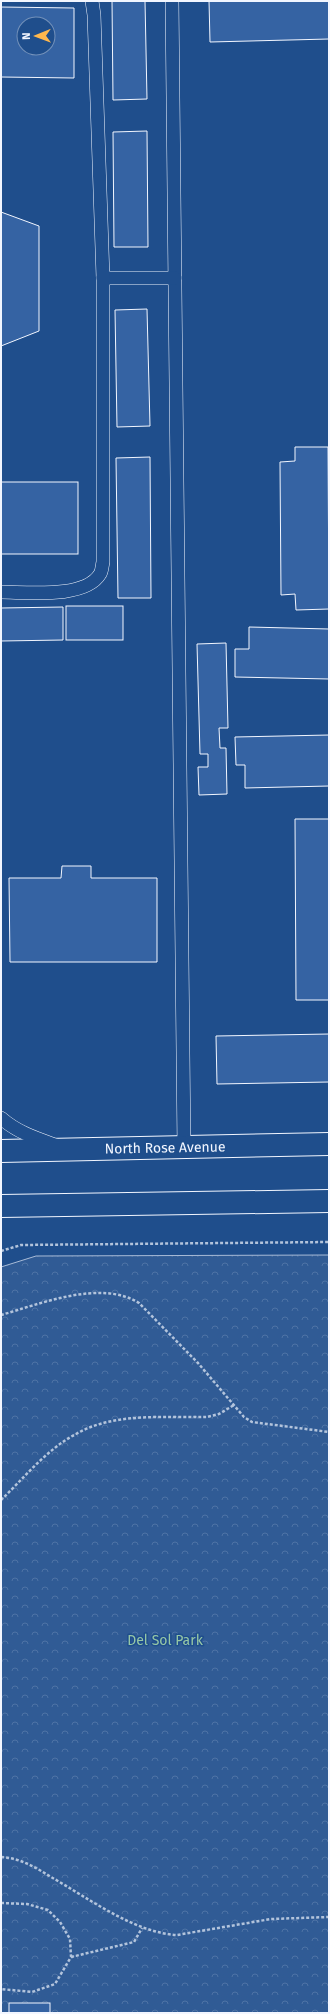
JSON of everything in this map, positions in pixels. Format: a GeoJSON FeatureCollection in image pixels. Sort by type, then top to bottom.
{"type":"FeatureCollection","features":[{"type":"Feature","properties":{"kind":"main road","name":"North Rose Avenue"},"geometry":{"type":"LineString","coordinates":[[1,1151],[329,1144]]}},
{"type":"Feature","properties":{"kind":"main road"},"geometry":{"type":"LineString","coordinates":[[1,1206],[329,1201]]}},
{"type":"Feature","properties":{"kind":"lane"},"geometry":{"type":"LineString","coordinates":[[1,592],[68,592],[80,589],[101,574],[103,562],[103,278],[94,15],[92,1]]}},
{"type":"Feature","properties":{"kind":"lane"},"geometry":{"type":"LineString","coordinates":[[172,1],[184,1148]]}},
{"type":"Feature","properties":{"kind":"lane"},"geometry":{"type":"LineString","coordinates":[[103,278],[175,278]]}},
{"type":"Feature","properties":{"kind":"lane"},"geometry":{"type":"LineString","coordinates":[[1,1118],[12,1128],[35,1138],[72,1150]]}},
{"type":"Feature","properties":{"kind":"path"},"geometry":{"type":"LineString","coordinates":[[1,1251],[21,1245],[329,1242]]}},
{"type":"Feature","properties":{"kind":"path"},"geometry":{"type":"LineString","coordinates":[[1,1315],[59,1297],[78,1294],[129,1297],[139,1303],[198,1364],[244,1417],[252,1422],[329,1432]]}},
{"type":"Feature","properties":{"kind":"path"},"geometry":{"type":"LineString","coordinates":[[1,1500],[60,1444],[82,1431],[99,1424],[134,1418],[207,1417],[219,1414],[234,1405]]}},
{"type":"Feature","properties":{"kind":"path"},"geometry":{"type":"LineString","coordinates":[[1,1857],[25,1862],[142,1928],[166,1934],[177,1935],[271,1919],[329,1917]]}},
{"type":"Feature","properties":{"kind":"path"},"geometry":{"type":"LineString","coordinates":[[1,1903],[27,1904],[48,1910],[60,1922],[70,1939],[71,1957],[55,1984],[32,1992],[1,1990]]}},
{"type":"Feature","properties":{"kind":"path"},"geometry":{"type":"LineString","coordinates":[[71,1957],[134,1942],[142,1928]]}},
{"type":"Feature","properties":{"kind":"green space","name":"Del Sol Park"},"geometry":{"type":"Polygon","coordinates":[[[329,1255],[329,2013],[1,2013],[1,1267],[36,1256],[329,1255]]]}},
{"type":"Feature","properties":{"kind":"building"},"geometry":{"type":"Polygon","coordinates":[[[112,1],[145,1],[147,99],[113,100],[112,1]]]}},
{"type":"Feature","properties":{"kind":"building"},"geometry":{"type":"Polygon","coordinates":[[[209,1],[329,1],[329,39],[210,42],[209,1]]]}},
{"type":"Feature","properties":{"kind":"building"},"geometry":{"type":"Polygon","coordinates":[[[1,7],[74,8],[74,78],[1,77],[1,7]]]}},
{"type":"Feature","properties":{"kind":"building"},"geometry":{"type":"Polygon","coordinates":[[[147,131],[148,247],[114,247],[113,132],[147,131]]]}},
{"type":"Feature","properties":{"kind":"building"},"geometry":{"type":"Polygon","coordinates":[[[1,212],[39,226],[39,331],[1,346],[1,212]]]}},
{"type":"Feature","properties":{"kind":"building"},"geometry":{"type":"Polygon","coordinates":[[[147,309],[150,426],[117,427],[115,310],[147,309]]]}},
{"type":"Feature","properties":{"kind":"building"},"geometry":{"type":"Polygon","coordinates":[[[295,447],[328,447],[329,609],[296,610],[295,594],[281,595],[280,462],[295,461],[295,447]]]}},
{"type":"Feature","properties":{"kind":"building"},"geometry":{"type":"Polygon","coordinates":[[[150,457],[151,598],[118,598],[116,458],[150,457]]]}},
{"type":"Feature","properties":{"kind":"building"},"geometry":{"type":"Polygon","coordinates":[[[1,482],[78,482],[78,554],[1,554],[1,482]]]}},
{"type":"Feature","properties":{"kind":"building"},"geometry":{"type":"Polygon","coordinates":[[[66,606],[123,606],[123,640],[66,640],[66,606]]]}},
{"type":"Feature","properties":{"kind":"building"},"geometry":{"type":"Polygon","coordinates":[[[63,607],[63,640],[1,641],[1,608],[63,607]]]}},
{"type":"Feature","properties":{"kind":"building"},"geometry":{"type":"Polygon","coordinates":[[[249,627],[329,629],[329,679],[235,677],[235,649],[249,649],[249,627]]]}},
{"type":"Feature","properties":{"kind":"building"},"geometry":{"type":"Polygon","coordinates":[[[226,643],[228,728],[219,728],[220,748],[226,748],[227,794],[199,795],[198,767],[208,767],[208,754],[200,754],[197,644],[226,643]]]}},
{"type":"Feature","properties":{"kind":"building"},"geometry":{"type":"Polygon","coordinates":[[[329,735],[329,786],[245,788],[245,765],[236,765],[235,737],[329,735]]]}},
{"type":"Feature","properties":{"kind":"building"},"geometry":{"type":"Polygon","coordinates":[[[295,819],[329,819],[329,1000],[296,1000],[295,819]]]}},
{"type":"Feature","properties":{"kind":"building"},"geometry":{"type":"Polygon","coordinates":[[[62,866],[91,866],[91,878],[157,878],[157,962],[10,962],[9,878],[61,878],[62,866]]]}},
{"type":"Feature","properties":{"kind":"building"},"geometry":{"type":"Polygon","coordinates":[[[329,1034],[329,1082],[217,1084],[216,1036],[329,1034]]]}},
{"type":"Feature","properties":{"kind":"building"},"geometry":{"type":"Polygon","coordinates":[[[9,2003],[50,2003],[50,2013],[9,2013],[9,2003]]]}}]}
